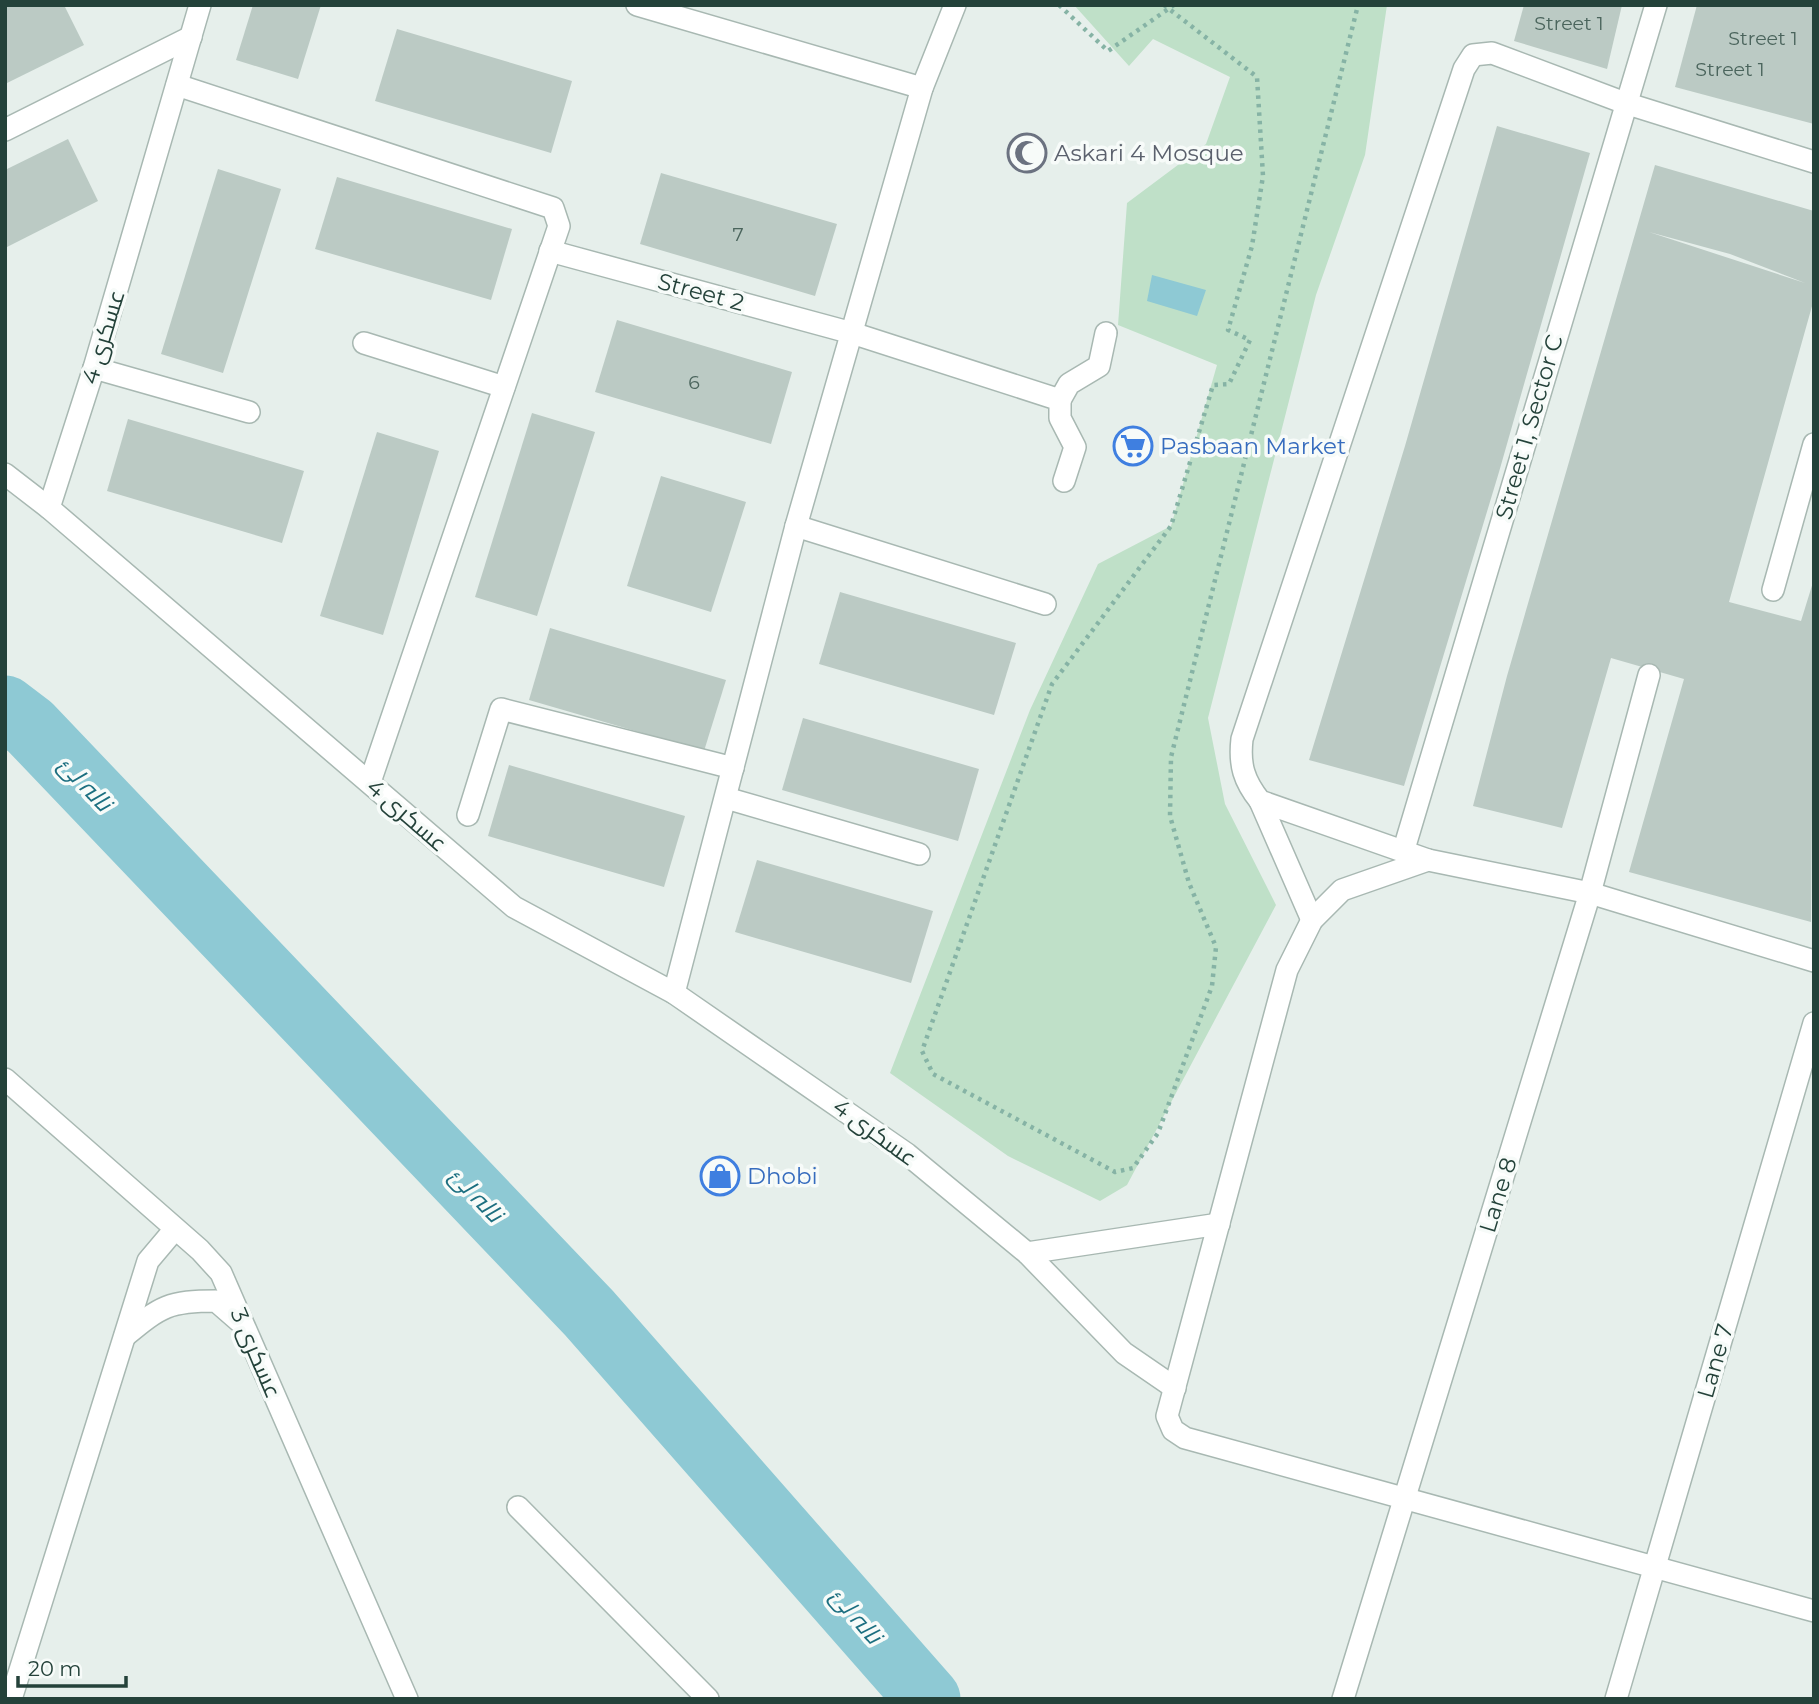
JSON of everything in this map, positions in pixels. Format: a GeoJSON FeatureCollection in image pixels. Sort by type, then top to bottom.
{"type":"FeatureCollection","features":[{"type":"Feature","properties":{"kind":"street","name":"عسکری 4"},"geometry":{"type":"LineString","coordinates":[[200,5],[94,368],[49,508],[514,907],[674,993],[907,1154],[1027,1253],[1124,1353],[1175,1388]]}},
{"type":"Feature","properties":{"kind":"street"},"geometry":{"type":"LineString","coordinates":[[637,5],[922,88]]}},
{"type":"Feature","properties":{"kind":"street"},"geometry":{"type":"LineString","coordinates":[[674,993],[796,526],[922,88],[955,5]]}},
{"type":"Feature","properties":{"kind":"street","name":"Street 1, Sector C"},"geometry":{"type":"LineString","coordinates":[[1404,849],[1656,5]]}},
{"type":"Feature","properties":{"kind":"street"},"geometry":{"type":"LineString","coordinates":[[5,130],[191,37]]}},
{"type":"Feature","properties":{"kind":"street"},"geometry":{"type":"LineString","coordinates":[[1312,920],[1260,801],[1247,784],[1240,760],[1242,739],[1464,69],[1473,55],[1492,53],[1625,103],[1814,162]]}},
{"type":"Feature","properties":{"kind":"street"},"geometry":{"type":"LineString","coordinates":[[177,85],[553,208],[559,226],[370,782]]}},
{"type":"Feature","properties":{"kind":"street","name":"Street 2"},"geometry":{"type":"LineString","coordinates":[[550,251],[852,333],[1060,400]]}},
{"type":"Feature","properties":{"kind":"street"},"geometry":{"type":"LineString","coordinates":[[1064,481],[1075,447],[1060,418],[1060,400],[1069,384],[1099,366],[1106,333]]}},
{"type":"Feature","properties":{"kind":"street"},"geometry":{"type":"LineString","coordinates":[[363,343],[504,387]]}},
{"type":"Feature","properties":{"kind":"street"},"geometry":{"type":"LineString","coordinates":[[94,368],[249,412]]}},
{"type":"Feature","properties":{"kind":"street"},"geometry":{"type":"LineString","coordinates":[[1773,590],[1814,444]]}},
{"type":"Feature","properties":{"kind":"street"},"geometry":{"type":"LineString","coordinates":[[5,474],[49,508]]}},
{"type":"Feature","properties":{"kind":"street"},"geometry":{"type":"LineString","coordinates":[[796,526],[1045,604]]}},
{"type":"Feature","properties":{"kind":"street","name":"Lane 8"},"geometry":{"type":"LineString","coordinates":[[1343,1699],[1590,893],[1649,675]]}},
{"type":"Feature","properties":{"kind":"street"},"geometry":{"type":"LineString","coordinates":[[468,814],[501,709],[733,768]]}},
{"type":"Feature","properties":{"kind":"street"},"geometry":{"type":"LineString","coordinates":[[726,798],[919,853]]}},
{"type":"Feature","properties":{"kind":"street"},"geometry":{"type":"LineString","coordinates":[[1260,801],[1404,849],[1428,860],[1590,893],[1814,961]]}},
{"type":"Feature","properties":{"kind":"street"},"geometry":{"type":"LineString","coordinates":[[1428,860],[1342,890],[1312,920],[1287,970],[1167,1416],[1173,1430],[1185,1437],[1814,1611]]}},
{"type":"Feature","properties":{"kind":"street","name":"Lane 7"},"geometry":{"type":"LineString","coordinates":[[1616,1699],[1814,1023]]}},
{"type":"Feature","properties":{"kind":"street","name":"عسکری 3"},"geometry":{"type":"LineString","coordinates":[[5,1079],[221,1273],[407,1699]]}},
{"type":"Feature","properties":{"kind":"street"},"geometry":{"type":"LineString","coordinates":[[1027,1253],[1219,1224]]}},
{"type":"Feature","properties":{"kind":"street"},"geometry":{"type":"LineString","coordinates":[[11,1699],[148,1261],[175,1229]]}},
{"type":"Feature","properties":{"kind":"street"},"geometry":{"type":"LineString","coordinates":[[125,1336],[155,1311],[181,1301],[216,1301],[243,1324]]}},
{"type":"Feature","properties":{"kind":"street"},"geometry":{"type":"LineString","coordinates":[[518,1507],[708,1699]]}},
{"type":"Feature","properties":{"kind":"path"},"geometry":{"type":"LineString","coordinates":[[1059,5],[1108,51],[1166,7],[1174,5]]}},
{"type":"Feature","properties":{"kind":"path"},"geometry":{"type":"LineString","coordinates":[[1166,7],[1238,59],[1257,77],[1263,176],[1252,246],[1228,330],[1250,340],[1229,384],[1213,385],[1171,526],[1052,684],[922,1051],[933,1074],[1115,1172],[1133,1168],[1158,1133],[1212,986],[1216,947],[1189,883],[1170,816],[1171,757],[1358,5]]}},
{"type":"Feature","properties":{"kind":"green space"},"geometry":{"type":"Polygon","coordinates":[[[1074,5],[1387,5],[1365,155],[1316,295],[1208,718],[1225,804],[1276,905],[1127,1185],[1100,1201],[1008,1156],[890,1073],[1030,710],[1098,564],[1171,526],[1217,365],[1118,325],[1127,203],[1206,144],[1230,77],[1153,39],[1129,66],[1074,5]]]}},
{"type":"Feature","properties":{"kind":"water"},"geometry":{"type":"Polygon","coordinates":[[[1152,275],[1206,290],[1197,316],[1147,301],[1152,275]]]}},
{"type":"Feature","properties":{"kind":"building"},"geometry":{"type":"Polygon","coordinates":[[[64,5],[84,45],[5,84],[5,6],[64,5]]]}},
{"type":"Feature","properties":{"kind":"building"},"geometry":{"type":"Polygon","coordinates":[[[253,5],[321,5],[298,79],[236,60],[253,5]]]}},
{"type":"Feature","properties":{"kind":"building"},"geometry":{"type":"Polygon","coordinates":[[[1524,5],[1622,5],[1607,69],[1514,41],[1524,5]]]}},
{"type":"Feature","properties":{"kind":"building"},"geometry":{"type":"Polygon","coordinates":[[[1697,5],[1814,5],[1814,124],[1675,87],[1697,5]]]}},
{"type":"Feature","properties":{"kind":"building"},"geometry":{"type":"Polygon","coordinates":[[[397,29],[572,81],[551,153],[375,101],[397,29]]]}},
{"type":"Feature","properties":{"kind":"building"},"geometry":{"type":"Polygon","coordinates":[[[1497,126],[1590,153],[1499,472],[1404,786],[1309,760],[1405,446],[1497,126]]]}},
{"type":"Feature","properties":{"kind":"building"},"geometry":{"type":"Polygon","coordinates":[[[68,139],[98,201],[5,248],[5,170],[68,139]]]}},
{"type":"Feature","properties":{"kind":"building"},"geometry":{"type":"Polygon","coordinates":[[[1655,165],[1814,211],[1814,299],[1729,602],[1801,621],[1814,579],[1811,922],[1629,872],[1684,679],[1611,658],[1562,828],[1473,806],[1507,676],[1655,165]],[[1649,232],[1805,283],[1730,254],[1649,232]]]}},
{"type":"Feature","properties":{"kind":"building"},"geometry":{"type":"Polygon","coordinates":[[[218,169],[281,189],[223,373],[161,354],[218,169]]]}},
{"type":"Feature","properties":{"kind":"building"},"geometry":{"type":"Polygon","coordinates":[[[661,173],[837,224],[815,296],[640,244],[661,173]]]}},
{"type":"Feature","properties":{"kind":"building"},"geometry":{"type":"Polygon","coordinates":[[[337,177],[512,229],[491,300],[315,249],[337,177]]]}},
{"type":"Feature","properties":{"kind":"building"},"geometry":{"type":"Polygon","coordinates":[[[617,320],[792,372],[771,444],[595,392],[617,320]]]}},
{"type":"Feature","properties":{"kind":"building"},"geometry":{"type":"Polygon","coordinates":[[[532,413],[595,432],[537,616],[475,597],[532,413]]]}},
{"type":"Feature","properties":{"kind":"building"},"geometry":{"type":"Polygon","coordinates":[[[128,419],[304,471],[282,543],[107,491],[128,419]]]}},
{"type":"Feature","properties":{"kind":"building"},"geometry":{"type":"Polygon","coordinates":[[[377,432],[439,451],[383,635],[320,616],[377,432]]]}},
{"type":"Feature","properties":{"kind":"building"},"geometry":{"type":"Polygon","coordinates":[[[661,476],[746,502],[711,612],[627,586],[661,476]]]}},
{"type":"Feature","properties":{"kind":"building"},"geometry":{"type":"Polygon","coordinates":[[[840,592],[1016,643],[994,715],[819,664],[840,592]]]}},
{"type":"Feature","properties":{"kind":"building"},"geometry":{"type":"Polygon","coordinates":[[[550,628],[726,680],[704,751],[529,700],[550,628]]]}},
{"type":"Feature","properties":{"kind":"building"},"geometry":{"type":"Polygon","coordinates":[[[803,718],[979,769],[958,841],[782,790],[803,718]]]}},
{"type":"Feature","properties":{"kind":"building"},"geometry":{"type":"Polygon","coordinates":[[[509,765],[685,816],[664,887],[488,836],[509,765]]]}},
{"type":"Feature","properties":{"kind":"building"},"geometry":{"type":"Polygon","coordinates":[[[757,860],[933,911],[911,983],[735,932],[757,860]]]}},
{"type":"Feature","properties":{"kind":"waterway","name":"نالہ لئ"},"geometry":{"type":"LineString","coordinates":[[5,708],[30,727],[589,1313],[928,1699]]}},
{"type":"Feature","properties":{"kind":"place","name":"Askari 4 Mosque"},"geometry":{"type":"Point","coordinates":[1027,153]}},
{"type":"Feature","properties":{"kind":"place","name":"Pasbaan Market"},"geometry":{"type":"Point","coordinates":[1133,446]}},
{"type":"Feature","properties":{"kind":"place","name":"Dhobi"},"geometry":{"type":"Point","coordinates":[720,1176]}}]}
